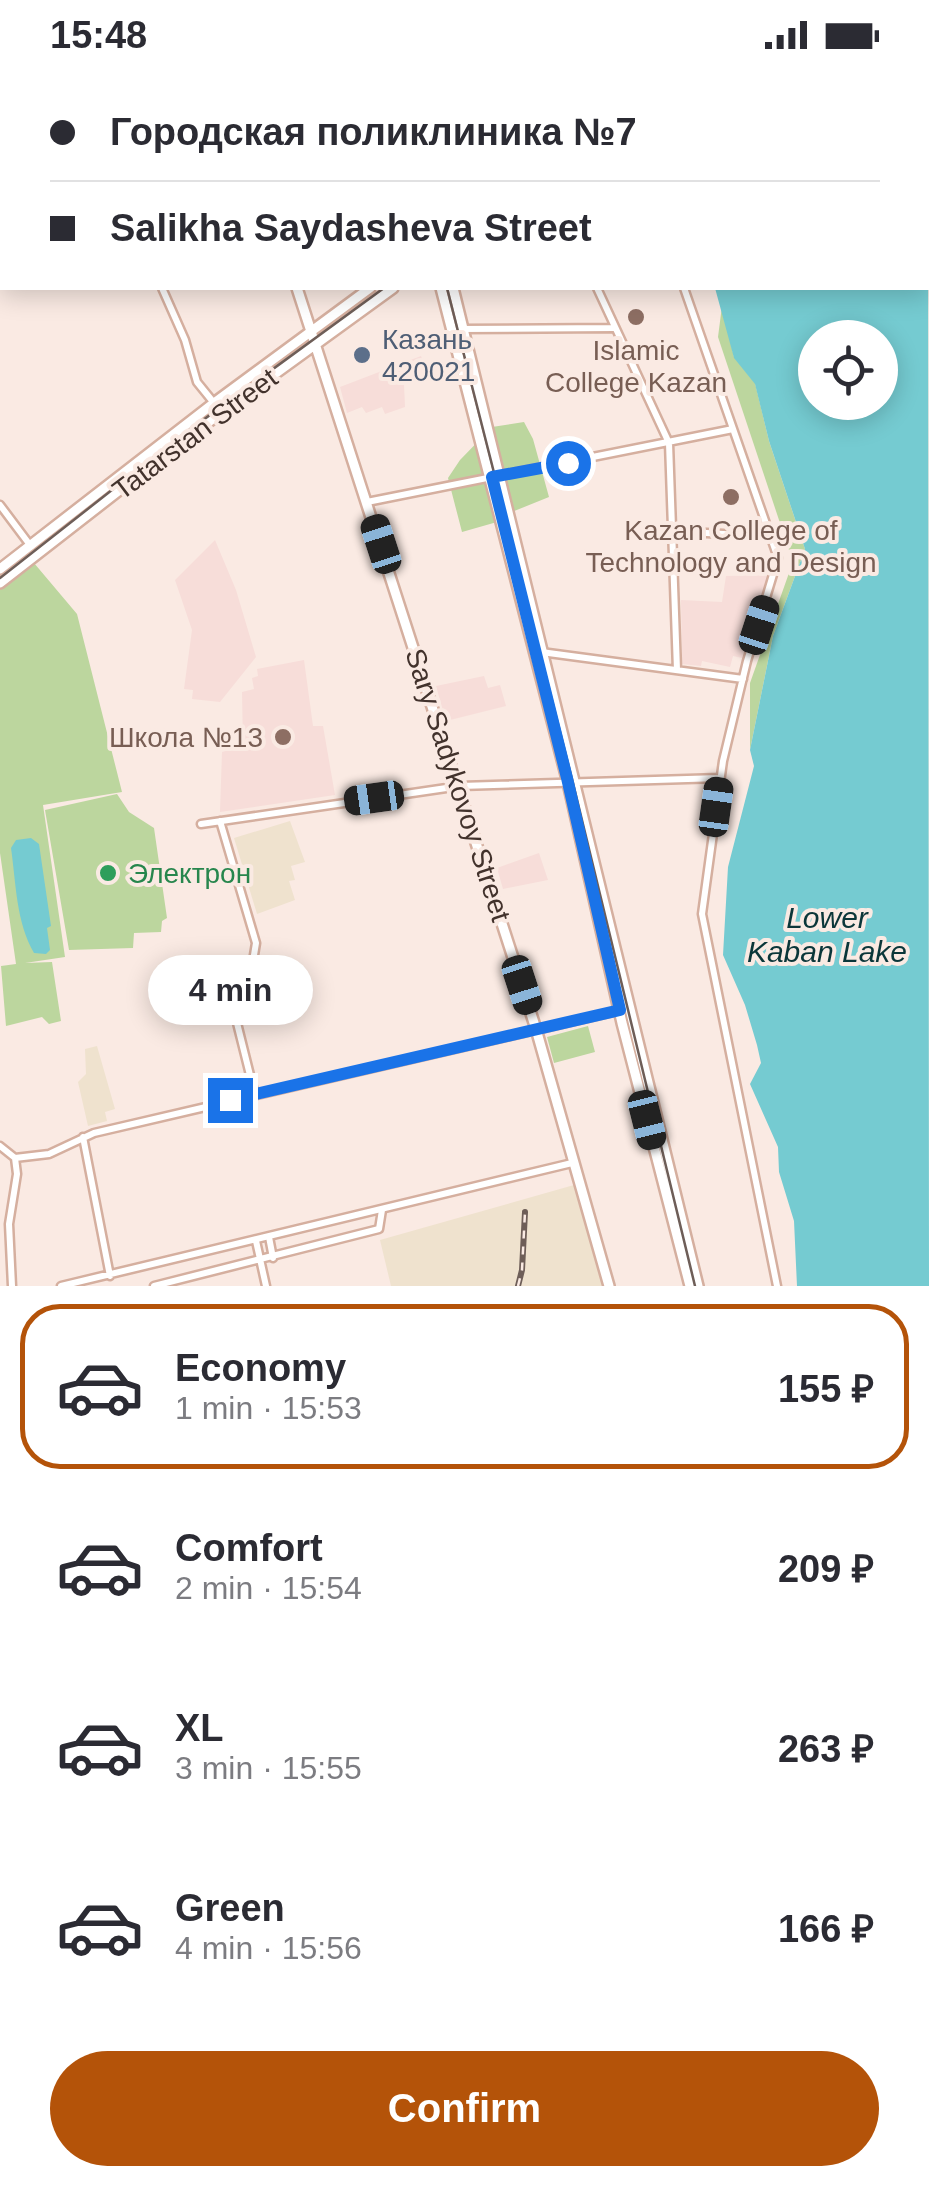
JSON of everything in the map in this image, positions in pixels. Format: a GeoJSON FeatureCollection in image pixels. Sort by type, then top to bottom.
{"type":"FeatureCollection","features":[{"type":"Feature","properties":{"kind":"main road","name":"Sary Sadykovoy Street"},"geometry":{"type":"LineString","coordinates":[[299,290],[536,1029],[609,1286]]}},
{"type":"Feature","properties":{"kind":"main road","name":"Tatarstan Street"},"geometry":{"type":"LineString","coordinates":[[0,569],[367,290]]}},
{"type":"Feature","properties":{"kind":"main road","name":"Tatarstan Street"},"geometry":{"type":"LineString","coordinates":[[0,583],[185,439],[390,290]]}},
{"type":"Feature","properties":{"kind":"main road"},"geometry":{"type":"LineString","coordinates":[[443,290],[458,329]]}},
{"type":"Feature","properties":{"kind":"main road"},"geometry":{"type":"LineString","coordinates":[[453,290],[458,329],[572,783],[690,1286]]}},
{"type":"Feature","properties":{"kind":"main road"},"geometry":{"type":"LineString","coordinates":[[30,546],[37,555]]}},
{"type":"Feature","properties":{"kind":"main road"},"geometry":{"type":"LineString","coordinates":[[624,1010],[698,1286]]}},
{"type":"Feature","properties":{"kind":"street"},"geometry":{"type":"LineString","coordinates":[[163,290],[185,340],[197,382],[214,403]]}},
{"type":"Feature","properties":{"kind":"street"},"geometry":{"type":"LineString","coordinates":[[597,290],[669,443],[676,670]]}},
{"type":"Feature","properties":{"kind":"street"},"geometry":{"type":"LineString","coordinates":[[685,290],[773,537],[776,570],[742,678],[720,778],[702,914],[778,1286]]}},
{"type":"Feature","properties":{"kind":"street"},"geometry":{"type":"LineString","coordinates":[[458,329],[614,328]]}},
{"type":"Feature","properties":{"kind":"street"},"geometry":{"type":"LineString","coordinates":[[367,502],[733,429]]}},
{"type":"Feature","properties":{"kind":"street"},"geometry":{"type":"LineString","coordinates":[[0,505],[30,546]]}},
{"type":"Feature","properties":{"kind":"street"},"geometry":{"type":"LineString","coordinates":[[674,531],[773,537]]}},
{"type":"Feature","properties":{"kind":"street"},"geometry":{"type":"LineString","coordinates":[[539,652],[742,678]]}},
{"type":"Feature","properties":{"kind":"street"},"geometry":{"type":"LineString","coordinates":[[201,824],[460,786],[720,778]]}},
{"type":"Feature","properties":{"kind":"street"},"geometry":{"type":"LineString","coordinates":[[220,822],[256,942],[252,966],[231,999],[255,1095]]}},
{"type":"Feature","properties":{"kind":"street"},"geometry":{"type":"LineString","coordinates":[[14,1158],[42,1156],[83,1138],[624,1010]]}},
{"type":"Feature","properties":{"kind":"street"},"geometry":{"type":"LineString","coordinates":[[83,1138],[110,1276]]}},
{"type":"Feature","properties":{"kind":"street"},"geometry":{"type":"LineString","coordinates":[[0,1146],[14,1158],[17,1174],[9,1224],[12,1286]]}},
{"type":"Feature","properties":{"kind":"street"},"geometry":{"type":"LineString","coordinates":[[61,1286],[572,1164]]}},
{"type":"Feature","properties":{"kind":"street"},"geometry":{"type":"LineString","coordinates":[[154,1286],[379,1229],[382,1210]]}},
{"type":"Feature","properties":{"kind":"street"},"geometry":{"type":"LineString","coordinates":[[269,1238],[273,1258]]}},
{"type":"Feature","properties":{"kind":"street"},"geometry":{"type":"LineString","coordinates":[[256,1240],[266,1286]]}},
{"type":"Feature","properties":{"kind":"shaded area"},"geometry":{"type":"Polygon","coordinates":[[[421,356],[428,377],[404,384],[405,407],[385,414],[382,407],[366,413],[362,407],[347,413],[340,387],[421,356]]]}},
{"type":"Feature","properties":{"kind":"shaded area"},"geometry":{"type":"Polygon","coordinates":[[[215,540],[236,590],[256,657],[220,702],[192,699],[193,690],[184,689],[192,630],[175,580],[215,540]]]}},
{"type":"Feature","properties":{"kind":"shaded area"},"geometry":{"type":"Polygon","coordinates":[[[770,575],[742,658],[733,656],[730,667],[702,661],[701,666],[682,664],[681,600],[722,602],[726,576],[770,575]]]}},
{"type":"Feature","properties":{"kind":"shaded area","name":"Школа №13"},"geometry":{"type":"Polygon","coordinates":[[[304,660],[313,726],[323,726],[335,795],[220,812],[222,752],[243,746],[242,692],[254,689],[252,678],[258,676],[257,669],[304,660]]]}},
{"type":"Feature","properties":{"kind":"shaded area"},"geometry":{"type":"Polygon","coordinates":[[[484,676],[488,688],[500,685],[506,706],[446,721],[436,686],[484,676]]]}},
{"type":"Feature","properties":{"kind":"shaded area"},"geometry":{"type":"Polygon","coordinates":[[[290,821],[305,862],[291,866],[295,880],[289,881],[295,900],[257,914],[234,838],[290,821]]]}},
{"type":"Feature","properties":{"kind":"shaded area"},"geometry":{"type":"Polygon","coordinates":[[[539,853],[548,880],[503,889],[497,868],[539,853]]]}},
{"type":"Feature","properties":{"kind":"shaded area"},"geometry":{"type":"Polygon","coordinates":[[[97,1046],[115,1109],[105,1112],[107,1121],[88,1126],[78,1082],[86,1074],[85,1049],[97,1046]]]}},
{"type":"Feature","properties":{"kind":"shaded area"},"geometry":{"type":"Polygon","coordinates":[[[574,1185],[604,1286],[391,1286],[380,1240],[574,1185]]]}},
{"type":"Feature","properties":{"kind":"green space"},"geometry":{"type":"Polygon","coordinates":[[[722,306],[734,357],[755,383],[769,441],[805,549],[773,636],[750,750],[750,683],[789,573],[791,556],[718,337],[722,306]]]}},
{"type":"Feature","properties":{"kind":"green space"},"geometry":{"type":"Polygon","coordinates":[[[524,422],[533,439],[549,497],[497,518],[497,522],[462,532],[448,478],[492,427],[524,422]]]}},
{"type":"Feature","properties":{"kind":"green space"},"geometry":{"type":"Polygon","coordinates":[[[34,563],[77,614],[122,792],[43,805],[65,957],[25,963],[52,962],[61,1021],[49,1024],[42,1017],[6,1026],[1,966],[16,964],[0,853],[0,590],[34,563]]]}},
{"type":"Feature","properties":{"kind":"green space","name":"Электрон"},"geometry":{"type":"Polygon","coordinates":[[[117,794],[129,812],[154,828],[167,918],[162,921],[161,932],[134,933],[133,948],[69,950],[45,810],[117,794]]]}},
{"type":"Feature","properties":{"kind":"green space"},"geometry":{"type":"Polygon","coordinates":[[[588,1026],[595,1052],[554,1063],[547,1037],[588,1026]]]}},
{"type":"Feature","properties":{"kind":"water","name":"Lower Kaban Lake"},"geometry":{"type":"Polygon","coordinates":[[[716,290],[928,290],[929,1286],[797,1286],[794,1221],[779,1172],[778,1147],[750,1084],[761,1063],[757,1045],[723,955],[728,867],[754,766],[750,750],[773,636],[805,549],[769,441],[755,384],[734,358],[716,290]]]}},
{"type":"Feature","properties":{"kind":"water"},"geometry":{"type":"Polygon","coordinates":[[[31,838],[39,844],[51,926],[47,928],[50,950],[46,954],[34,953],[28,941],[16,888],[11,848],[16,840],[31,838]]]}},
{"type":"Feature","properties":{"kind":"tram line"},"geometry":{"type":"LineString","coordinates":[[0,578],[173,442],[381,290]]}},
{"type":"Feature","properties":{"kind":"tram line"},"geometry":{"type":"LineString","coordinates":[[448,290],[695,1286]]}},
{"type":"Feature","properties":{"kind":"railway"},"geometry":{"type":"LineString","coordinates":[[518,1286],[525,1212]]}},
{"type":"Feature","properties":{"kind":"place","name":"Islamic College Kazan"},"geometry":{"type":"Point","coordinates":[636,317]}},
{"type":"Feature","properties":{"kind":"place","name":"Казань 420021"},"geometry":{"type":"Point","coordinates":[362,355]}},
{"type":"Feature","properties":{"kind":"place","name":"Kazan College of Technology and Design"},"geometry":{"type":"Point","coordinates":[731,497]}},
{"type":"Feature","properties":{"kind":"place","name":"Школа №13"},"geometry":{"type":"Point","coordinates":[283,737]}},
{"type":"Feature","properties":{"kind":"place","name":"Электрон"},"geometry":{"type":"Point","coordinates":[108,873]}},
{"type":"Feature","properties":{"kind":"route"},"geometry":{"type":"LineString","coordinates":[[230,1100],[620,1010],[492,477],[568,463]]}}]}
